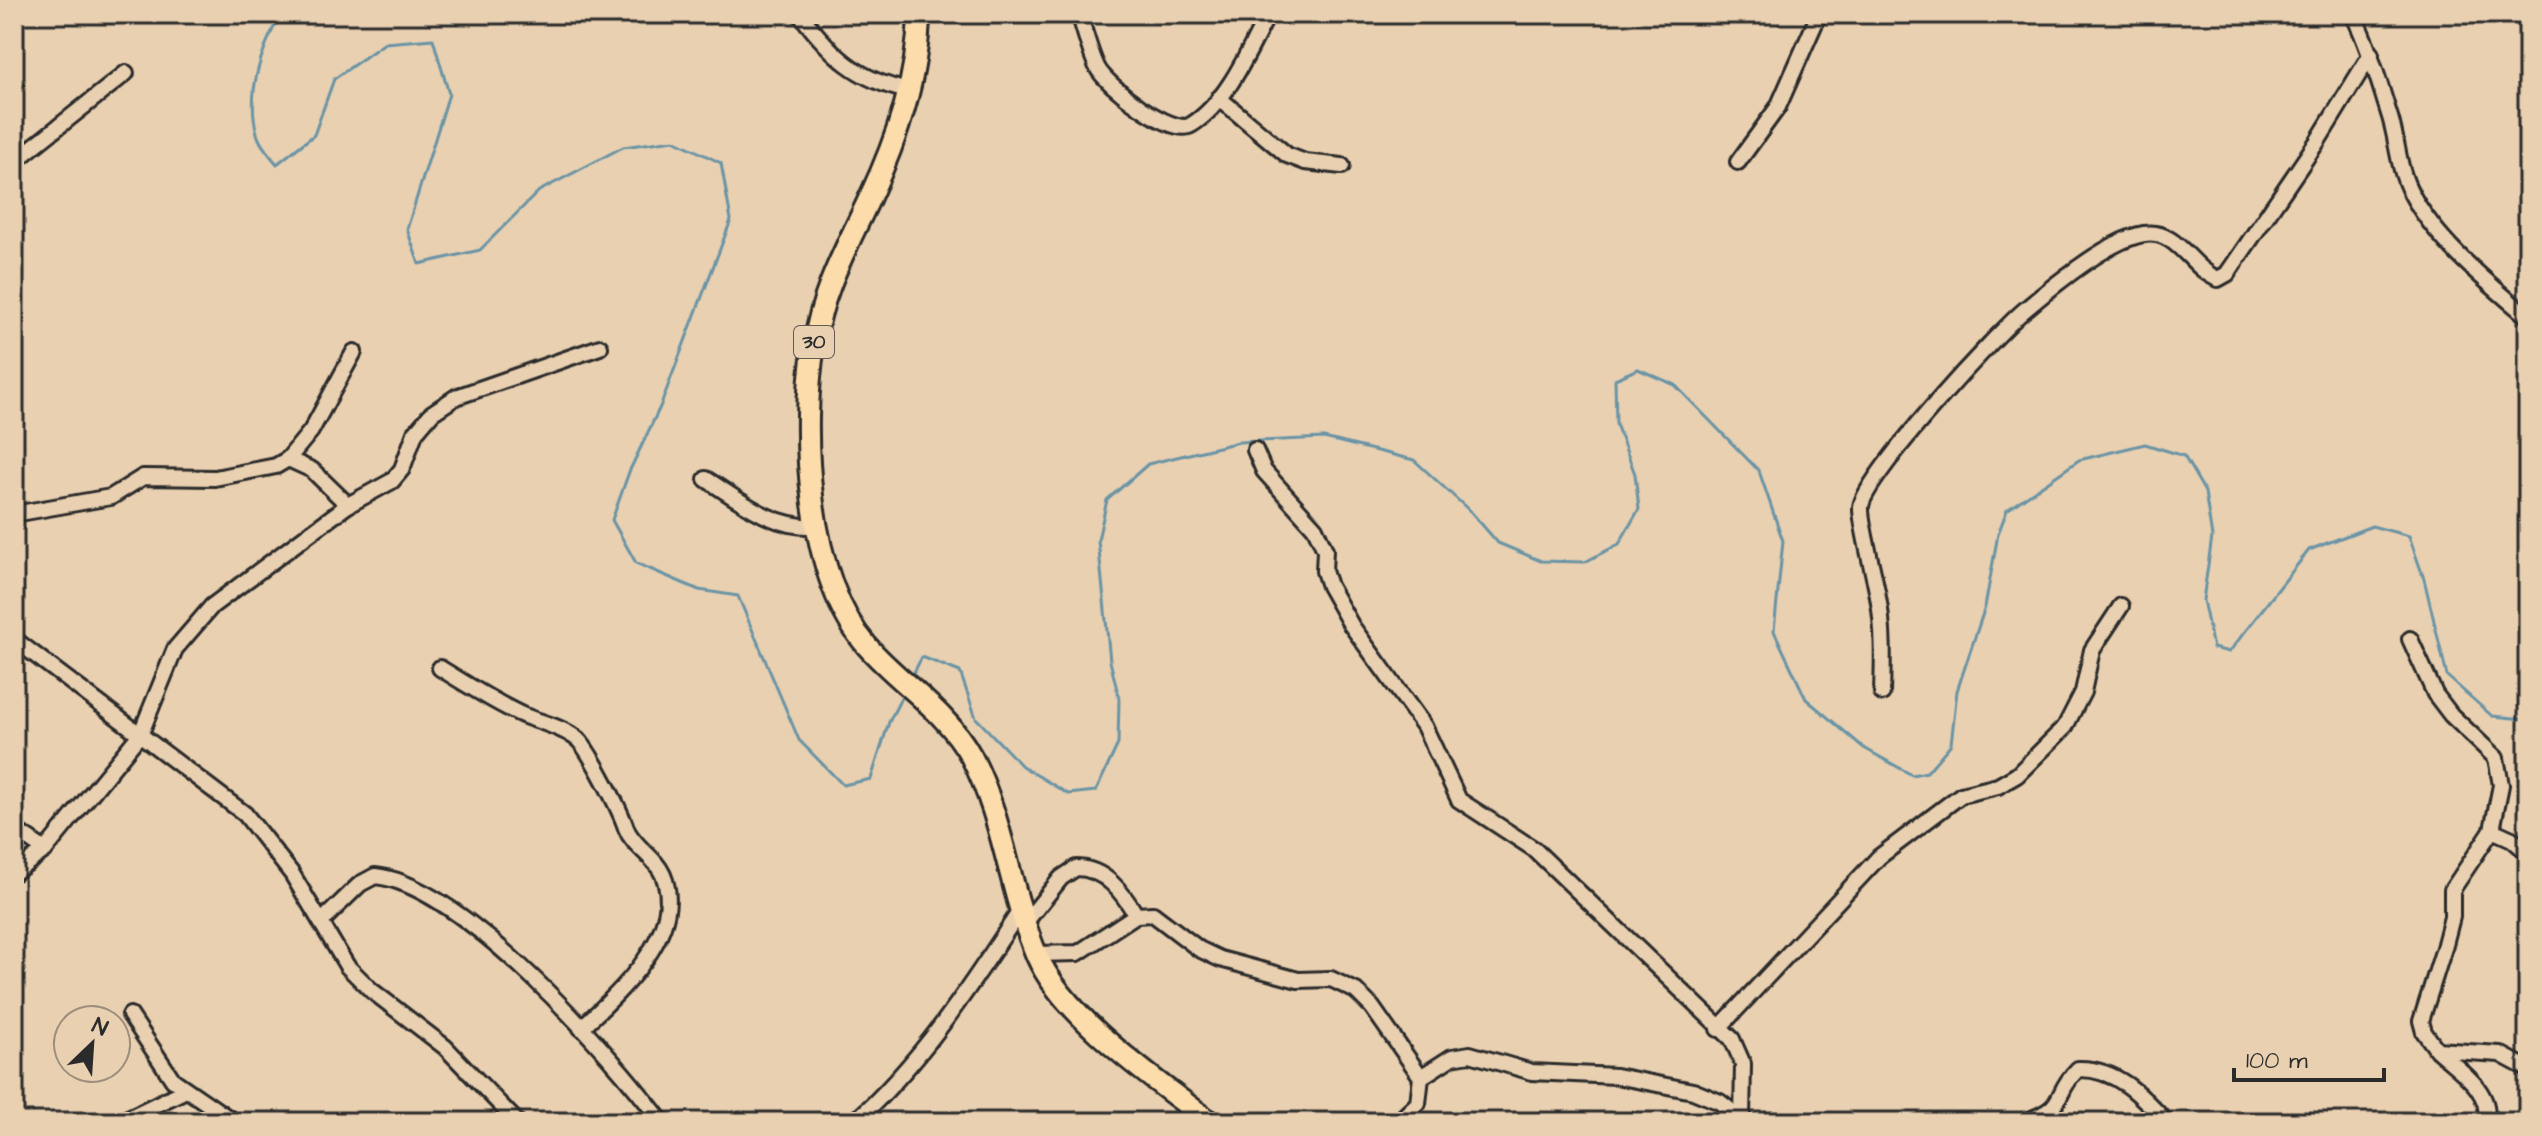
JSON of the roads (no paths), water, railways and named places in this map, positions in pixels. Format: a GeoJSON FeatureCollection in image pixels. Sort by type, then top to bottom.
{"type":"FeatureCollection","features":[{"type":"Feature","properties":{"kind":"highway","name":"30"},"geometry":{"type":"LineString","coordinates":[[919,14],[918,51],[892,147],[823,297],[806,421],[807,465],[817,526],[854,629],[889,668],[929,702],[956,731],[975,765],[996,818],[1036,954],[1056,988],[1075,1010],[1210,1122]]}},
{"type":"Feature","properties":{"kind":"street"},"geometry":{"type":"LineString","coordinates":[[800,14],[820,40],[863,77],[909,91]]}},
{"type":"Feature","properties":{"kind":"street"},"geometry":{"type":"LineString","coordinates":[[1079,14],[1097,69],[1154,116],[1179,129],[1189,127],[1219,98],[1268,14]]}},
{"type":"Feature","properties":{"kind":"street"},"geometry":{"type":"LineString","coordinates":[[1738,162],[1778,107],[1819,14]]}},
{"type":"Feature","properties":{"kind":"street"},"geometry":{"type":"LineString","coordinates":[[2353,14],[2371,54],[2391,119],[2402,172],[2412,196],[2447,241],[2528,317]]}},
{"type":"Feature","properties":{"kind":"street"},"geometry":{"type":"LineString","coordinates":[[1882,693],[1884,644],[1861,507],[1868,489],[1901,444],[2025,309],[2105,251],[2143,234],[2160,234],[2175,241],[2208,275],[2218,279],[2227,274],[2285,191],[2371,54]]}},
{"type":"Feature","properties":{"kind":"street"},"geometry":{"type":"LineString","coordinates":[[14,162],[126,73]]}},
{"type":"Feature","properties":{"kind":"street"},"geometry":{"type":"LineString","coordinates":[[1219,98],[1287,155],[1305,162],[1342,166]]}},
{"type":"Feature","properties":{"kind":"street"},"geometry":{"type":"LineString","coordinates":[[14,873],[45,850],[141,733],[169,661],[187,633],[212,606],[348,505],[398,475],[424,419],[456,397],[600,347]]}},
{"type":"Feature","properties":{"kind":"street"},"geometry":{"type":"LineString","coordinates":[[14,514],[111,497],[143,477],[215,478],[262,471],[288,459],[311,431],[354,352]]}},
{"type":"Feature","properties":{"kind":"street"},"geometry":{"type":"LineString","coordinates":[[1255,450],[1264,471],[1315,528],[1325,550],[1324,571],[1329,586],[1351,625],[1424,726],[1459,800],[1534,849],[1718,1029],[1732,1039],[1741,1053],[1744,1120]]}},
{"type":"Feature","properties":{"kind":"street"},"geometry":{"type":"LineString","coordinates":[[288,459],[312,470],[348,505]]}},
{"type":"Feature","properties":{"kind":"street"},"geometry":{"type":"LineString","coordinates":[[706,479],[771,519],[801,527],[817,526]]}},
{"type":"Feature","properties":{"kind":"street"},"geometry":{"type":"LineString","coordinates":[[1718,1029],[1879,857],[1961,795],[1998,786],[2017,775],[2065,727],[2083,692],[2092,650],[2121,606]]}},
{"type":"Feature","properties":{"kind":"street"},"geometry":{"type":"LineString","coordinates":[[14,639],[245,814],[322,921],[335,948],[357,978],[445,1047],[517,1122]]}},
{"type":"Feature","properties":{"kind":"street"},"geometry":{"type":"LineString","coordinates":[[2410,639],[2435,694],[2451,715],[2496,758],[2501,785],[2492,830],[2452,890],[2452,917],[2421,1021],[2437,1050],[2479,1090],[2487,1105],[2486,1122]]}},
{"type":"Feature","properties":{"kind":"street"},"geometry":{"type":"LineString","coordinates":[[440,668],[515,712],[578,739],[622,813],[631,837],[662,872],[667,902],[649,953],[632,980],[581,1028]]}},
{"type":"Feature","properties":{"kind":"street"},"geometry":{"type":"LineString","coordinates":[[14,829],[45,850]]}},
{"type":"Feature","properties":{"kind":"street"},"geometry":{"type":"LineString","coordinates":[[2492,830],[2512,839],[2528,853]]}},
{"type":"Feature","properties":{"kind":"street"},"geometry":{"type":"LineString","coordinates":[[854,1122],[897,1080],[1023,916],[1061,878],[1076,868],[1091,871],[1114,884],[1136,915]]}},
{"type":"Feature","properties":{"kind":"street"},"geometry":{"type":"LineString","coordinates":[[322,921],[360,884],[375,876],[422,890],[436,898],[523,969],[581,1028],[662,1122]]}},
{"type":"Feature","properties":{"kind":"street"},"geometry":{"type":"LineString","coordinates":[[1036,954],[1078,953],[1136,915],[1147,913],[1159,917],[1199,949],[1220,959],[1292,978],[1325,978],[1350,987],[1372,1007],[1421,1077],[1418,1103],[1398,1122]]}},
{"type":"Feature","properties":{"kind":"street"},"geometry":{"type":"LineString","coordinates":[[132,1018],[166,1072],[186,1090],[234,1122]]}},
{"type":"Feature","properties":{"kind":"street"},"geometry":{"type":"LineString","coordinates":[[2437,1050],[2500,1054],[2528,1069]]}},
{"type":"Feature","properties":{"kind":"street"},"geometry":{"type":"LineString","coordinates":[[1421,1077],[1452,1057],[1470,1054],[1545,1074],[1592,1074],[1669,1086],[1707,1096],[1744,1120]]}},
{"type":"Feature","properties":{"kind":"street"},"geometry":{"type":"LineString","coordinates":[[2024,1122],[2053,1109],[2072,1075],[2078,1069],[2089,1069],[2118,1078],[2166,1122]]}},
{"type":"Feature","properties":{"kind":"street"},"geometry":{"type":"LineString","coordinates":[[120,1122],[186,1090]]}},
{"type":"Feature","properties":{"kind":"waterway"},"geometry":{"type":"LineString","coordinates":[[281,14],[262,56],[253,102],[258,137],[277,164],[314,135],[334,79],[385,43],[433,39],[449,94],[407,229],[419,264],[480,250],[539,191],[623,147],[674,140],[721,163],[731,220],[660,407],[629,472],[612,520],[636,563],[699,590],[738,596],[799,740],[843,785],[871,779],[889,722],[903,694]]}},
{"type":"Feature","properties":{"kind":"waterway"},"geometry":{"type":"LineString","coordinates":[[912,676],[922,657],[960,672],[976,718],[1022,766],[1068,794],[1096,791],[1118,744],[1119,698],[1110,661],[1098,540],[1107,500],[1148,464],[1239,442],[1324,438],[1414,460],[1471,512],[1498,543],[1541,561],[1585,562],[1619,544],[1639,509],[1635,474],[1616,424],[1615,379],[1638,369],[1675,385],[1759,471],[1783,541],[1774,631],[1806,699],[1864,748],[1912,775],[1927,772],[1951,744],[1957,691],[1985,607],[1998,534],[2007,510],[2079,460],[2145,444],[2184,456],[2205,492],[2212,537],[2203,600],[2213,648],[2229,652],[2309,550],[2372,526],[2409,536],[2424,579],[2447,676],[2492,716],[2524,719],[2528,716]]}}]}
